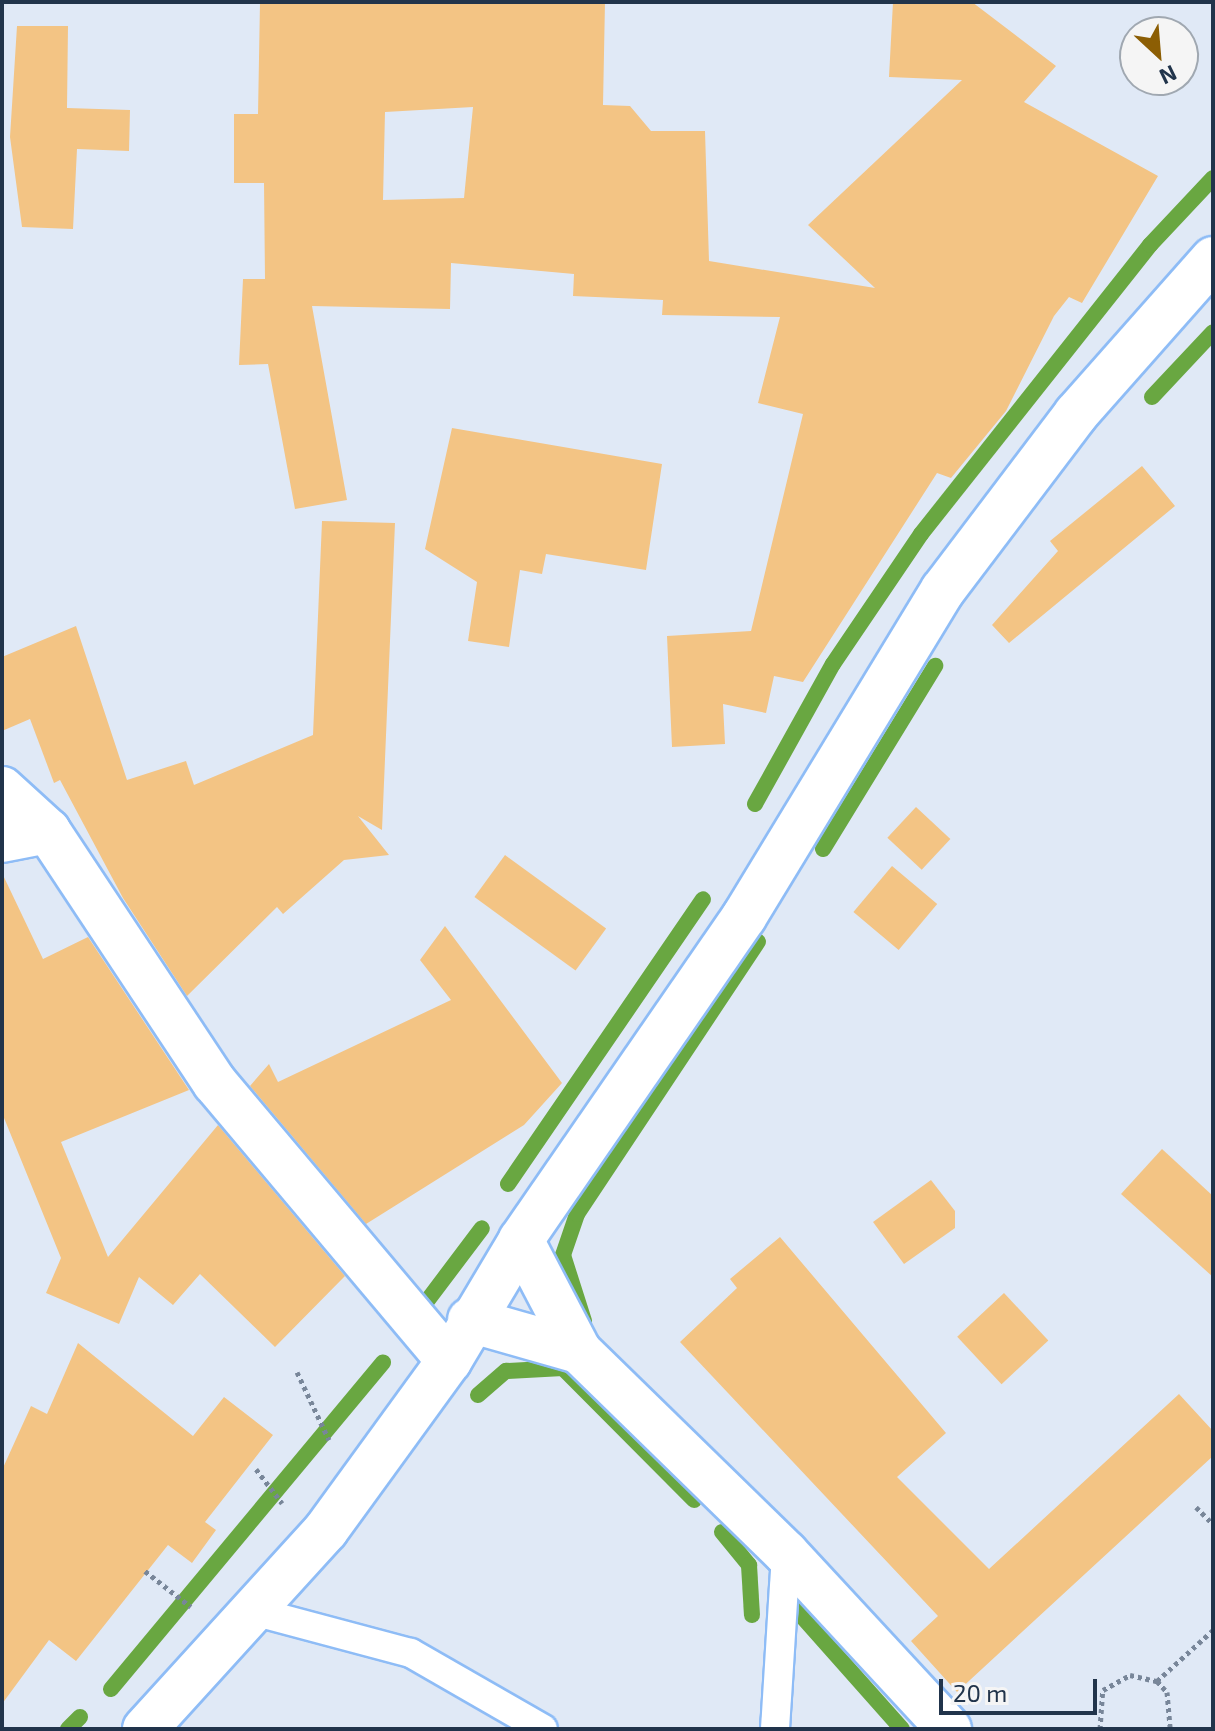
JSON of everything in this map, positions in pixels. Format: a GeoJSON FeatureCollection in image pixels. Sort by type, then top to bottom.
{"type":"FeatureCollection","features":[{"type":"Feature","properties":{"kind":"street"},"geometry":{"type":"LineString","coordinates":[[145,1729],[326,1530],[449,1361],[470,1320],[521,1240],[744,917],[943,590],[1076,414],[1213,259]]}},
{"type":"Feature","properties":{"kind":"street"},"geometry":{"type":"LineString","coordinates":[[2,789],[48,831],[215,1083],[449,1361]]}},
{"type":"Feature","properties":{"kind":"street"},"geometry":{"type":"LineString","coordinates":[[2,840],[48,831]]}},
{"type":"Feature","properties":{"kind":"street"},"geometry":{"type":"LineString","coordinates":[[521,1240],[579,1351],[786,1553],[949,1729]]}},
{"type":"Feature","properties":{"kind":"street"},"geometry":{"type":"LineString","coordinates":[[470,1320],[579,1351]]}},
{"type":"Feature","properties":{"kind":"lane"},"geometry":{"type":"LineString","coordinates":[[775,1729],[786,1553]]}},
{"type":"Feature","properties":{"kind":"lane"},"geometry":{"type":"LineString","coordinates":[[253,1611],[411,1653],[543,1729]]}},
{"type":"Feature","properties":{"kind":"path"},"geometry":{"type":"LineString","coordinates":[[297,1372],[333,1447]]}},
{"type":"Feature","properties":{"kind":"path"},"geometry":{"type":"LineString","coordinates":[[256,1469],[284,1505]]}},
{"type":"Feature","properties":{"kind":"path"},"geometry":{"type":"LineString","coordinates":[[1196,1507],[1213,1524]]}},
{"type":"Feature","properties":{"kind":"path"},"geometry":{"type":"LineString","coordinates":[[145,1571],[195,1610]]}},
{"type":"Feature","properties":{"kind":"path"},"geometry":{"type":"LineString","coordinates":[[1157,1681],[1213,1630]]}},
{"type":"Feature","properties":{"kind":"path"},"geometry":{"type":"LineString","coordinates":[[1100,1729],[1103,1690],[1130,1675],[1157,1681],[1173,1706],[1170,1729]]}},
{"type":"Feature","properties":{"kind":"building"},"geometry":{"type":"Polygon","coordinates":[[[260,2],[605,2],[603,105],[630,106],[651,131],[705,131],[709,261],[875,288],[808,225],[962,80],[889,77],[893,2],[972,2],[1056,66],[1024,102],[1158,176],[1082,303],[1069,297],[1054,316],[1006,411],[951,478],[937,473],[803,682],[774,676],[766,713],[723,704],[725,744],[672,747],[667,636],[751,631],[803,414],[758,403],[780,317],[662,315],[663,300],[573,296],[574,274],[451,263],[450,309],[312,306],[347,500],[295,509],[268,364],[239,365],[243,279],[265,279],[264,183],[234,183],[234,114],[258,114],[260,2]],[[473,107],[385,112],[383,200],[464,198],[473,107]]]}},
{"type":"Feature","properties":{"kind":"building"},"geometry":{"type":"Polygon","coordinates":[[[17,26],[68,26],[67,108],[130,110],[129,151],[77,149],[73,229],[22,227],[10,137],[17,26]]]}},
{"type":"Feature","properties":{"kind":"building"},"geometry":{"type":"Polygon","coordinates":[[[452,428],[662,464],[646,570],[546,554],[542,574],[520,570],[509,647],[468,641],[477,582],[425,549],[452,428]]]}},
{"type":"Feature","properties":{"kind":"building"},"geometry":{"type":"Polygon","coordinates":[[[1142,466],[1175,506],[1009,643],[992,625],[1058,551],[1050,541],[1142,466]]]}},
{"type":"Feature","properties":{"kind":"building"},"geometry":{"type":"Polygon","coordinates":[[[322,521],[395,523],[382,830],[358,816],[389,855],[344,860],[283,914],[277,907],[187,996],[123,898],[60,780],[54,783],[30,719],[2,731],[2,657],[76,626],[127,780],[186,761],[194,785],[313,735],[322,521]]]}},
{"type":"Feature","properties":{"kind":"building"},"geometry":{"type":"Polygon","coordinates":[[[916,807],[950,839],[922,870],[887,838],[916,807]]]}},
{"type":"Feature","properties":{"kind":"building"},"geometry":{"type":"Polygon","coordinates":[[[505,855],[606,928],[576,971],[474,897],[505,855]]]}},
{"type":"Feature","properties":{"kind":"building"},"geometry":{"type":"Polygon","coordinates":[[[892,866],[937,904],[899,950],[853,912],[892,866]]]}},
{"type":"Feature","properties":{"kind":"building"},"geometry":{"type":"Polygon","coordinates":[[[2,873],[43,959],[88,937],[189,1090],[61,1142],[108,1257],[218,1125],[345,1276],[275,1347],[200,1274],[173,1305],[139,1277],[119,1324],[46,1293],[61,1258],[2,1113],[2,873]]]}},
{"type":"Feature","properties":{"kind":"building"},"geometry":{"type":"Polygon","coordinates":[[[445,926],[562,1083],[524,1125],[366,1224],[250,1086],[269,1064],[278,1082],[451,1000],[420,960],[445,926]]]}},
{"type":"Feature","properties":{"kind":"building"},"geometry":{"type":"Polygon","coordinates":[[[1162,1149],[1213,1196],[1213,1277],[1121,1194],[1162,1149]]]}},
{"type":"Feature","properties":{"kind":"building"},"geometry":{"type":"Polygon","coordinates":[[[931,1180],[955,1211],[955,1228],[904,1264],[873,1222],[931,1180]]]}},
{"type":"Feature","properties":{"kind":"building"},"geometry":{"type":"Polygon","coordinates":[[[780,1237],[946,1433],[897,1477],[989,1569],[1179,1394],[1213,1431],[1213,1456],[957,1692],[911,1641],[938,1616],[680,1342],[737,1288],[730,1279],[780,1237]]]}},
{"type":"Feature","properties":{"kind":"building"},"geometry":{"type":"Polygon","coordinates":[[[1004,1293],[1048,1341],[1002,1384],[957,1337],[1004,1293]]]}},
{"type":"Feature","properties":{"kind":"building"},"geometry":{"type":"Polygon","coordinates":[[[78,1343],[193,1436],[224,1397],[273,1435],[205,1522],[216,1530],[192,1563],[168,1545],[76,1661],[49,1640],[2,1704],[2,1470],[31,1406],[47,1414],[78,1343]]]}},
{"type":"Feature","properties":{"kind":"waterway"},"geometry":{"type":"LineString","coordinates":[[755,804],[833,664],[921,534],[1150,245],[1213,178]]}},
{"type":"Feature","properties":{"kind":"waterway"},"geometry":{"type":"LineString","coordinates":[[1152,397],[1213,332]]}},
{"type":"Feature","properties":{"kind":"waterway"},"geometry":{"type":"LineString","coordinates":[[823,849],[935,666]]}},
{"type":"Feature","properties":{"kind":"waterway"},"geometry":{"type":"LineString","coordinates":[[508,1184],[703,899]]}},
{"type":"Feature","properties":{"kind":"waterway"},"geometry":{"type":"LineString","coordinates":[[584,1321],[563,1255],[577,1214],[758,942]]}},
{"type":"Feature","properties":{"kind":"waterway"},"geometry":{"type":"LineString","coordinates":[[424,1305],[482,1228]]}},
{"type":"Feature","properties":{"kind":"waterway"},"geometry":{"type":"LineString","coordinates":[[111,1689],[383,1363]]}},
{"type":"Feature","properties":{"kind":"waterway"},"geometry":{"type":"LineString","coordinates":[[478,1395],[506,1371],[563,1368],[694,1500]]}},
{"type":"Feature","properties":{"kind":"waterway"},"geometry":{"type":"LineString","coordinates":[[722,1532],[749,1565],[752,1615]]}},
{"type":"Feature","properties":{"kind":"waterway"},"geometry":{"type":"LineString","coordinates":[[791,1604],[902,1729]]}},
{"type":"Feature","properties":{"kind":"waterway"},"geometry":{"type":"LineString","coordinates":[[68,1729],[80,1717]]}}]}
